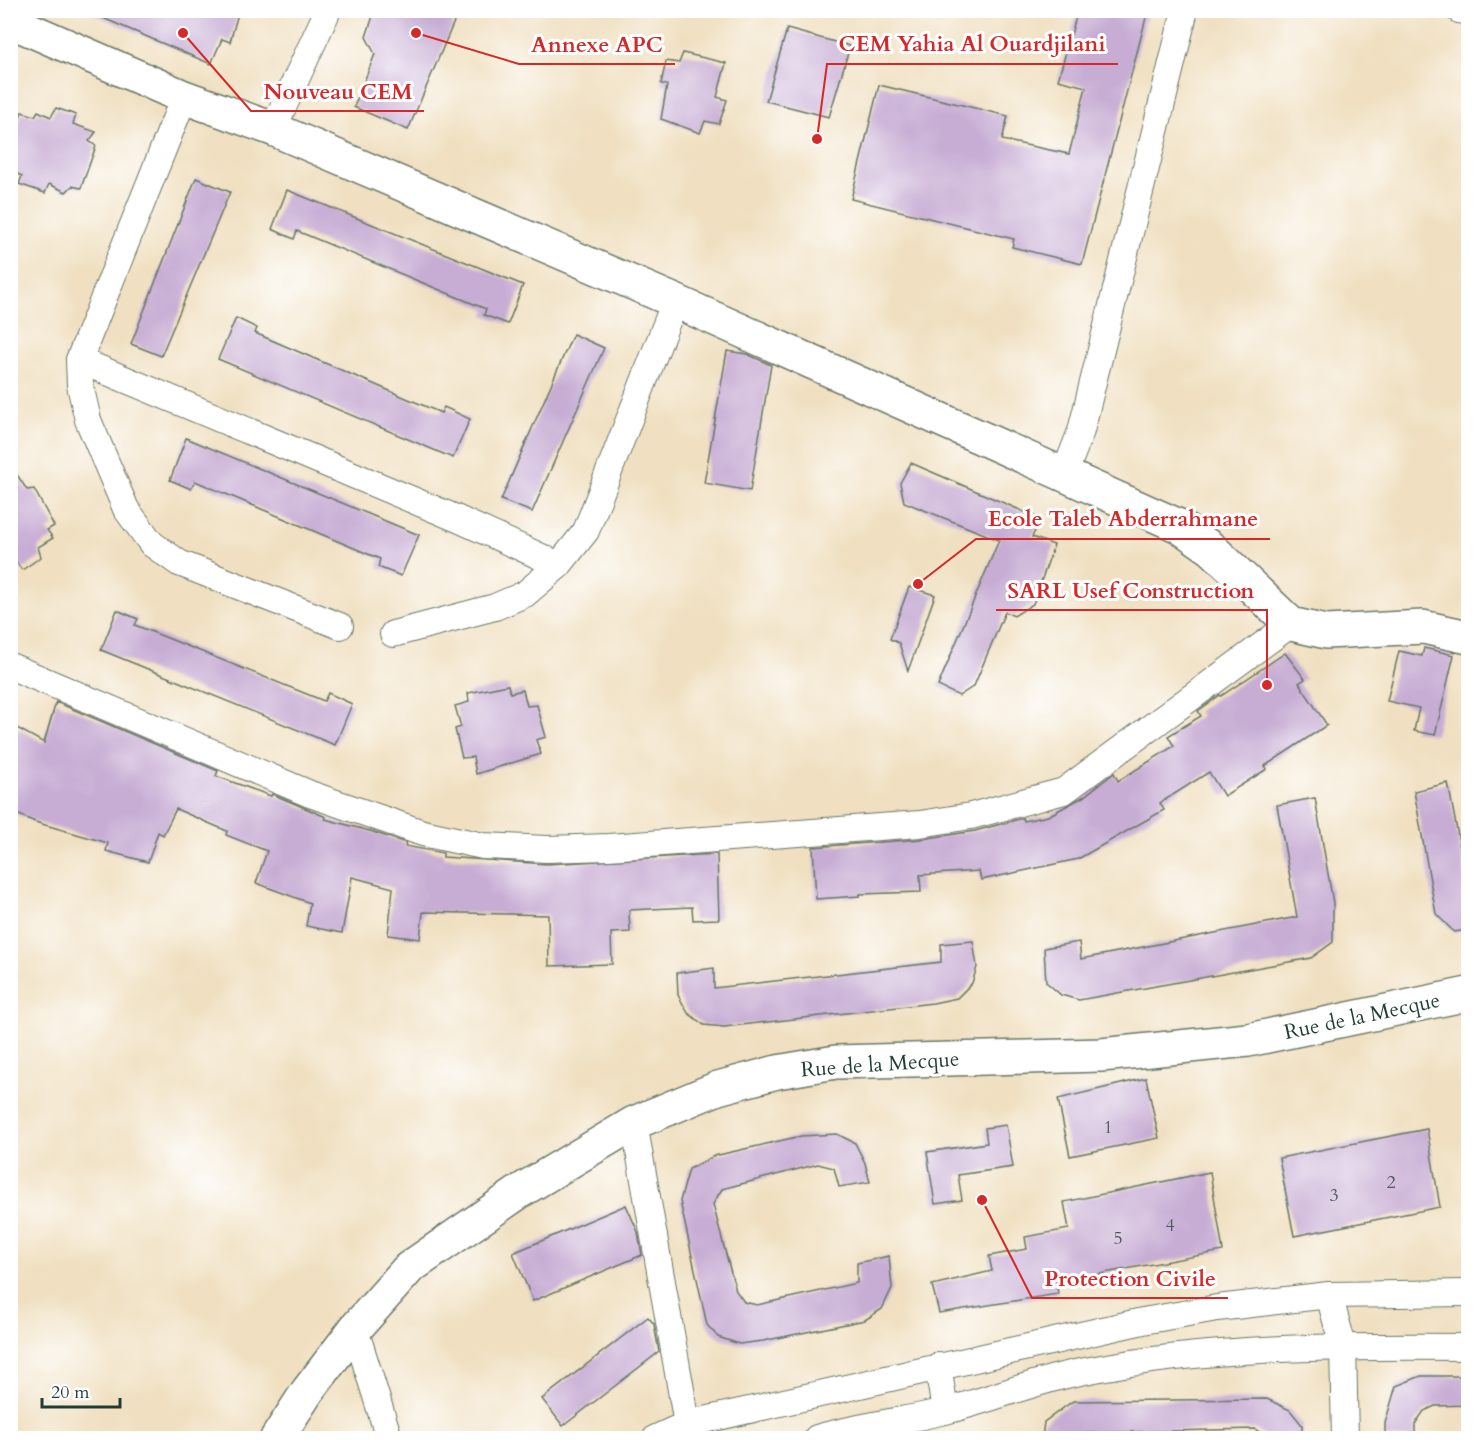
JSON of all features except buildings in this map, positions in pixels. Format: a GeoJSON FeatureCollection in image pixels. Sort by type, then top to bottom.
{"type":"FeatureCollection","features":[{"type":"Feature","properties":{"kind":"street"},"geometry":{"type":"LineString","coordinates":[[273,129],[328,10]]}},
{"type":"Feature","properties":{"kind":"street"},"geometry":{"type":"LineString","coordinates":[[1064,475],[1081,431],[1185,10]]}},
{"type":"Feature","properties":{"kind":"street"},"geometry":{"type":"LineString","coordinates":[[1459,10],[1468,12]]}},
{"type":"Feature","properties":{"kind":"street"},"geometry":{"type":"LineString","coordinates":[[10,21],[184,97],[273,129],[675,301],[1179,526],[1212,549],[1291,624],[1326,632],[1423,627],[1468,637]]}},
{"type":"Feature","properties":{"kind":"street"},"geometry":{"type":"LineString","coordinates":[[184,97],[79,360],[80,385],[88,420],[126,509],[152,544],[179,563],[340,626]]}},
{"type":"Feature","properties":{"kind":"street"},"geometry":{"type":"LineString","coordinates":[[393,634],[495,607],[525,594],[558,565],[585,531],[675,301]]}},
{"type":"Feature","properties":{"kind":"street"},"geometry":{"type":"LineString","coordinates":[[79,360],[458,519],[558,565]]}},
{"type":"Feature","properties":{"kind":"street"},"geometry":{"type":"LineString","coordinates":[[10,666],[309,794],[367,815],[423,833],[483,846],[567,849],[920,824],[971,816],[1064,790],[1291,624]]}},
{"type":"Feature","properties":{"kind":"street","name":"Rue de la Mecque"},"geometry":{"type":"LineString","coordinates":[[277,1438],[307,1392],[355,1329],[410,1268],[522,1190],[634,1123],[718,1088],[787,1070],[836,1062],[1101,1055],[1248,1040],[1468,994]]}},
{"type":"Feature","properties":{"kind":"street"},"geometry":{"type":"LineString","coordinates":[[634,1123],[691,1431]]}},
{"type":"Feature","properties":{"kind":"street"},"geometry":{"type":"LineString","coordinates":[[656,1438],[691,1431],[938,1366],[1154,1319],[1218,1308],[1329,1295],[1468,1293]]}},
{"type":"Feature","properties":{"kind":"street"},"geometry":{"type":"LineString","coordinates":[[1329,1295],[1343,1346],[1345,1438]]}},
{"type":"Feature","properties":{"kind":"street"},"geometry":{"type":"LineString","coordinates":[[355,1329],[389,1438]]}},
{"type":"Feature","properties":{"kind":"street"},"geometry":{"type":"LineString","coordinates":[[817,1438],[945,1411],[1078,1372],[1148,1359],[1222,1352],[1343,1346],[1468,1347]]}},
{"type":"Feature","properties":{"kind":"street"},"geometry":{"type":"LineString","coordinates":[[938,1366],[945,1411]]}},
{"type":"Feature","properties":{"kind":"place","name":"Nouveau CEM"},"geometry":{"type":"Point","coordinates":[183,33]}},
{"type":"Feature","properties":{"kind":"place","name":"Annexe APC"},"geometry":{"type":"Point","coordinates":[416,33]}},
{"type":"Feature","properties":{"kind":"place","name":"CEM Yahia Al Ouardjilani"},"geometry":{"type":"Point","coordinates":[817,139]}},
{"type":"Feature","properties":{"kind":"place","name":"Ecole Taleb Abderrahmane"},"geometry":{"type":"Point","coordinates":[918,584]}},
{"type":"Feature","properties":{"kind":"place","name":"SARL Usef Construction"},"geometry":{"type":"Point","coordinates":[1267,685]}},
{"type":"Feature","properties":{"kind":"place","name":"Protection Civile"},"geometry":{"type":"Point","coordinates":[982,1200]}}]}
